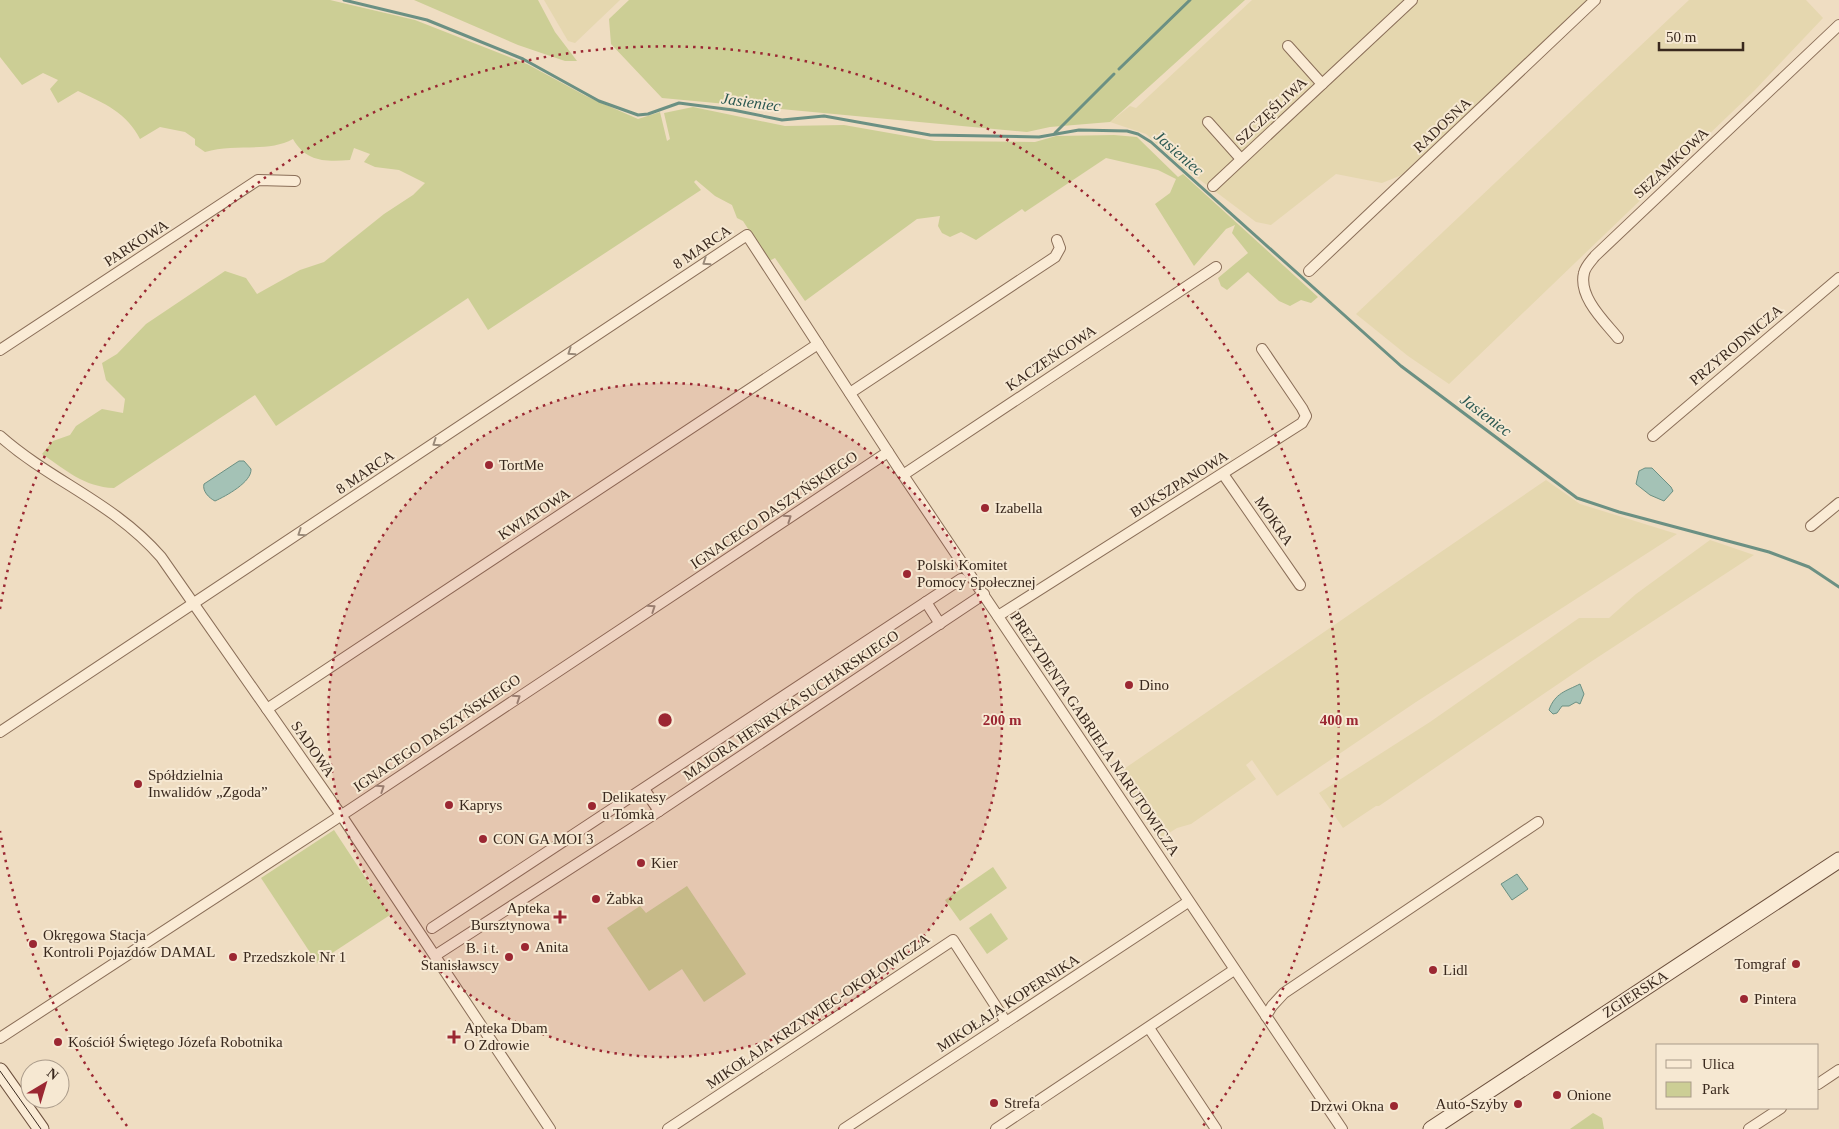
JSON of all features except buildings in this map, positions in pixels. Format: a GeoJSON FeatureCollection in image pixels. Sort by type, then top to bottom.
{"type":"FeatureCollection","features":[{"type":"Feature","properties":{"kind":"main road","name":"ZGIERSKA"},"geometry":{"type":"LineString","coordinates":[[1431,1129],[1839,860]]}},
{"type":"Feature","properties":{"kind":"main road"},"geometry":{"type":"LineString","coordinates":[[0,1071],[41,1129]]}},
{"type":"Feature","properties":{"kind":"street","name":"RADOSNA"},"geometry":{"type":"LineString","coordinates":[[1309,271],[1595,0]]}},
{"type":"Feature","properties":{"kind":"street","name":"SZCZĘŚLIWA"},"geometry":{"type":"LineString","coordinates":[[1213,186],[1406,2]]}},
{"type":"Feature","properties":{"kind":"street","name":"SEZAMKOWA"},"geometry":{"type":"LineString","coordinates":[[1618,338],[1589,301],[1584,288],[1583,274],[1594,256],[1839,25]]}},
{"type":"Feature","properties":{"kind":"street","name":"SZCZĘŚLIWA"},"geometry":{"type":"LineString","coordinates":[[1288,46],[1322,84]]}},
{"type":"Feature","properties":{"kind":"street","name":"SZCZĘŚLIWA"},"geometry":{"type":"LineString","coordinates":[[1208,122],[1241,159]]}},
{"type":"Feature","properties":{"kind":"street","name":"PARKOWA"},"geometry":{"type":"LineString","coordinates":[[0,350],[258,180],[294,181]]}},
{"type":"Feature","properties":{"kind":"street","name":"PREZYDENTA GABRIELA NARUTOWICZA"},"geometry":{"type":"LineString","coordinates":[[746,235],[903,475],[1342,1129]]}},
{"type":"Feature","properties":{"kind":"street","name":"8 MARCA"},"geometry":{"type":"LineString","coordinates":[[0,732],[746,235]]}},
{"type":"Feature","properties":{"kind":"street"},"geometry":{"type":"LineString","coordinates":[[850,393],[1055,257],[1060,248],[1057,240]]}},
{"type":"Feature","properties":{"kind":"street","name":"KACZEŃCOWA"},"geometry":{"type":"LineString","coordinates":[[903,475],[1216,267]]}},
{"type":"Feature","properties":{"kind":"street","name":"PRZYRODNICZA"},"geometry":{"type":"LineString","coordinates":[[1653,436],[1839,278]]}},
{"type":"Feature","properties":{"kind":"street","name":"KWIATOWA"},"geometry":{"type":"LineString","coordinates":[[267,709],[818,344]]}},
{"type":"Feature","properties":{"kind":"street","name":"BUKSZPANOWA"},"geometry":{"type":"LineString","coordinates":[[998,616],[1302,423],[1306,416],[1262,349]]}},
{"type":"Feature","properties":{"kind":"street","name":"SADOWA"},"geometry":{"type":"LineString","coordinates":[[0,436],[132,527],[161,557],[436,954],[550,1129]]}},
{"type":"Feature","properties":{"kind":"street","name":"IGNACEGO DASZYŃSKIEGO"},"geometry":{"type":"LineString","coordinates":[[0,1038],[341,815],[888,452]]}},
{"type":"Feature","properties":{"kind":"street","name":"MOKRA"},"geometry":{"type":"LineString","coordinates":[[1223,474],[1300,585]]}},
{"type":"Feature","properties":{"kind":"street"},"geometry":{"type":"LineString","coordinates":[[1810,526],[1839,503]]}},
{"type":"Feature","properties":{"kind":"street","name":"MAJORA HENRYKA SUCHARSKIEGO"},"geometry":{"type":"LineString","coordinates":[[432,928],[961,579]]}},
{"type":"Feature","properties":{"kind":"street","name":"MAJORA HENRYKA SUCHARSKIEGO"},"geometry":{"type":"LineString","coordinates":[[436,954],[659,811],[984,594]]}},
{"type":"Feature","properties":{"kind":"street"},"geometry":{"type":"LineString","coordinates":[[926,602],[940,624]]}},
{"type":"Feature","properties":{"kind":"street"},"geometry":{"type":"LineString","coordinates":[[644,789],[659,811]]}},
{"type":"Feature","properties":{"kind":"street"},"geometry":{"type":"LineString","coordinates":[[1266,1016],[1284,993],[1538,822]]}},
{"type":"Feature","properties":{"kind":"street","name":"MIKOŁAJA KOPERNIKA"},"geometry":{"type":"LineString","coordinates":[[844,1129],[1188,902]]}},
{"type":"Feature","properties":{"kind":"street","name":"MIKOŁAJA KRZYWIEC-OKOŁOWICZA"},"geometry":{"type":"LineString","coordinates":[[668,1129],[953,940],[1006,1022]]}},
{"type":"Feature","properties":{"kind":"street"},"geometry":{"type":"LineString","coordinates":[[996,1129],[1234,970]]}},
{"type":"Feature","properties":{"kind":"street"},"geometry":{"type":"LineString","coordinates":[[1148,1028],[1216,1129]]}},
{"type":"Feature","properties":{"kind":"street"},"geometry":{"type":"LineString","coordinates":[[1819,1083],[1839,1070]]}},
{"type":"Feature","properties":{"kind":"street"},"geometry":{"type":"LineString","coordinates":[[1749,1129],[1779,1109]]}},
{"type":"Feature","properties":{"kind":"shaded area"},"geometry":{"type":"Polygon","coordinates":[[[544,0],[620,0],[575,43],[568,41],[544,0]]]}},
{"type":"Feature","properties":{"kind":"shaded area"},"geometry":{"type":"Polygon","coordinates":[[[1252,0],[1602,0],[1429,164],[1382,183],[1336,174],[1271,225],[1256,222],[1180,165],[1146,134],[1110,122],[1130,106],[1136,108],[1252,0]]]}},
{"type":"Feature","properties":{"kind":"shaded area"},"geometry":{"type":"Polygon","coordinates":[[[1689,0],[1806,0],[1823,18],[1754,91],[1449,384],[1408,356],[1356,314],[1689,0]]]}},
{"type":"Feature","properties":{"kind":"shaded area"},"geometry":{"type":"Polygon","coordinates":[[[239,461],[244,461],[251,469],[247,479],[231,492],[215,501],[213,500],[205,492],[204,484],[239,461]]]}},
{"type":"Feature","properties":{"kind":"shaded area"},"geometry":{"type":"Polygon","coordinates":[[[1645,468],[1652,468],[1671,487],[1673,491],[1664,501],[1650,495],[1636,484],[1639,471],[1645,468]]]}},
{"type":"Feature","properties":{"kind":"shaded area"},"geometry":{"type":"Polygon","coordinates":[[[1546,480],[1580,504],[1677,534],[1416,702],[1277,796],[1252,760],[1246,765],[1256,779],[1191,824],[1177,828],[1161,838],[1118,773],[1546,480]]]}},
{"type":"Feature","properties":{"kind":"shaded area"},"geometry":{"type":"Polygon","coordinates":[[[1710,540],[1754,555],[1589,663],[1379,806],[1376,806],[1343,828],[1319,793],[1430,722],[1579,618],[1609,618],[1636,594],[1710,540]]]}},
{"type":"Feature","properties":{"kind":"shaded area"},"geometry":{"type":"Polygon","coordinates":[[[1580,684],[1584,694],[1580,704],[1576,702],[1569,706],[1562,706],[1557,713],[1553,714],[1549,710],[1551,704],[1558,696],[1580,684]]]}},
{"type":"Feature","properties":{"kind":"shaded area"},"geometry":{"type":"Polygon","coordinates":[[[1517,874],[1528,889],[1512,900],[1501,884],[1517,874]]]}},
{"type":"Feature","properties":{"kind":"green space"},"geometry":{"type":"Polygon","coordinates":[[[0,0],[330,0],[415,20],[527,64],[586,96],[638,119],[660,112],[667,141],[670,139],[664,113],[693,107],[785,126],[844,125],[935,141],[1035,142],[1056,136],[1114,135],[1137,137],[1178,177],[1183,174],[1318,297],[1311,303],[1301,300],[1290,306],[1279,301],[1248,272],[1227,290],[1221,286],[1218,278],[1248,253],[1232,233],[1235,225],[1226,229],[1194,266],[1155,204],[1170,193],[1176,179],[1158,170],[1106,158],[1025,212],[1022,209],[976,240],[961,232],[950,237],[942,233],[938,226],[940,216],[917,219],[805,301],[775,258],[769,261],[743,221],[737,218],[732,205],[715,196],[696,180],[694,182],[701,190],[488,330],[468,298],[276,426],[255,395],[114,488],[93,485],[67,472],[42,454],[53,441],[70,435],[76,426],[102,409],[123,413],[125,399],[106,380],[102,363],[117,354],[146,324],[225,271],[246,278],[257,294],[300,270],[324,262],[384,214],[413,195],[425,183],[399,170],[375,167],[364,162],[370,154],[354,148],[350,160],[333,161],[310,156],[298,147],[293,139],[273,146],[227,148],[205,152],[195,145],[195,139],[185,132],[160,127],[140,139],[135,130],[122,116],[106,105],[78,91],[58,103],[50,89],[58,80],[43,73],[22,85],[0,57],[0,0]]]}},
{"type":"Feature","properties":{"kind":"green space"},"geometry":{"type":"Polygon","coordinates":[[[414,0],[538,0],[555,32],[577,61],[565,61],[518,45],[414,0]]]}},
{"type":"Feature","properties":{"kind":"green space"},"geometry":{"type":"Polygon","coordinates":[[[629,0],[1245,0],[1110,122],[1050,127],[1027,132],[662,98],[611,44],[609,19],[629,0]]]}},
{"type":"Feature","properties":{"kind":"green space"},"geometry":{"type":"Polygon","coordinates":[[[334,830],[390,915],[317,963],[261,878],[334,830]]]}},
{"type":"Feature","properties":{"kind":"green space"},"geometry":{"type":"Polygon","coordinates":[[[993,867],[1007,888],[960,921],[945,900],[993,867]]]}},
{"type":"Feature","properties":{"kind":"green space"},"geometry":{"type":"Polygon","coordinates":[[[687,886],[746,974],[704,1002],[682,969],[649,991],[607,928],[640,906],[646,913],[687,886]]]}},
{"type":"Feature","properties":{"kind":"green space"},"geometry":{"type":"Polygon","coordinates":[[[991,913],[1008,939],[987,954],[969,928],[991,913]]]}},
{"type":"Feature","properties":{"kind":"green space"},"geometry":{"type":"Polygon","coordinates":[[[1593,1113],[1602,1118],[1604,1129],[1570,1129],[1593,1113]]]}},
{"type":"Feature","properties":{"kind":"waterway","name":"Jasieniec"},"geometry":{"type":"LineString","coordinates":[[344,0],[427,20],[523,59],[599,101],[638,115],[648,114],[679,103],[733,110],[782,120],[824,116],[930,135],[1039,137],[1079,130],[1127,131],[1138,134],[1151,142],[1401,366],[1577,498],[1619,512],[1769,552],[1809,567],[1839,587]]}},
{"type":"Feature","properties":{"kind":"waterway"},"geometry":{"type":"LineString","coordinates":[[1119,69],[1190,0]]}},
{"type":"Feature","properties":{"kind":"waterway"},"geometry":{"type":"LineString","coordinates":[[1055,133],[1114,74]]}},
{"type":"Feature","properties":{"kind":"tram line"},"geometry":{"type":"LineString","coordinates":[[0,1071],[41,1129]]}},
{"type":"Feature","properties":{"kind":"place","name":"TortMe"},"geometry":{"type":"Point","coordinates":[489,465]}},
{"type":"Feature","properties":{"kind":"place","name":"Izabella"},"geometry":{"type":"Point","coordinates":[985,508]}},
{"type":"Feature","properties":{"kind":"place","name":"Polski Komitet Pomocy Społecznej"},"geometry":{"type":"Point","coordinates":[907,574]}},
{"type":"Feature","properties":{"kind":"place","name":"Dino"},"geometry":{"type":"Point","coordinates":[1129,685]}},
{"type":"Feature","properties":{"kind":"place","name":"Spółdzielnia Inwalidów „Zgoda”"},"geometry":{"type":"Point","coordinates":[138,784]}},
{"type":"Feature","properties":{"kind":"place","name":"Kaprys"},"geometry":{"type":"Point","coordinates":[449,805]}},
{"type":"Feature","properties":{"kind":"place","name":"Delikatesy u Tomka"},"geometry":{"type":"Point","coordinates":[592,806]}},
{"type":"Feature","properties":{"kind":"place","name":"CON GA MOI 3"},"geometry":{"type":"Point","coordinates":[483,839]}},
{"type":"Feature","properties":{"kind":"place","name":"Kier"},"geometry":{"type":"Point","coordinates":[641,863]}},
{"type":"Feature","properties":{"kind":"place","name":"Żabka"},"geometry":{"type":"Point","coordinates":[596,899]}},
{"type":"Feature","properties":{"kind":"place","name":"Apteka Bursztynowa"},"geometry":{"type":"Point","coordinates":[560,917]}},
{"type":"Feature","properties":{"kind":"place","name":"Okręgowa Stacja Kontroli Pojazdów DAMAL"},"geometry":{"type":"Point","coordinates":[33,944]}},
{"type":"Feature","properties":{"kind":"place","name":"Anita"},"geometry":{"type":"Point","coordinates":[525,947]}},
{"type":"Feature","properties":{"kind":"place","name":"Przedszkole Nr 1"},"geometry":{"type":"Point","coordinates":[233,957]}},
{"type":"Feature","properties":{"kind":"place","name":"B. i t. Stanisławscy"},"geometry":{"type":"Point","coordinates":[509,957]}},
{"type":"Feature","properties":{"kind":"place","name":"Tomgraf"},"geometry":{"type":"Point","coordinates":[1796,964]}},
{"type":"Feature","properties":{"kind":"place","name":"Lidl"},"geometry":{"type":"Point","coordinates":[1433,970]}},
{"type":"Feature","properties":{"kind":"place","name":"Pintera"},"geometry":{"type":"Point","coordinates":[1744,999]}},
{"type":"Feature","properties":{"kind":"place","name":"Apteka Dbam O Zdrowie"},"geometry":{"type":"Point","coordinates":[454,1037]}},
{"type":"Feature","properties":{"kind":"place","name":"Kościół Świętego Józefa Robotnika"},"geometry":{"type":"Point","coordinates":[58,1042]}},
{"type":"Feature","properties":{"kind":"place","name":"Onione"},"geometry":{"type":"Point","coordinates":[1557,1095]}},
{"type":"Feature","properties":{"kind":"place","name":"Strefa"},"geometry":{"type":"Point","coordinates":[994,1103]}},
{"type":"Feature","properties":{"kind":"place","name":"Auto-Szyby"},"geometry":{"type":"Point","coordinates":[1518,1104]}},
{"type":"Feature","properties":{"kind":"place","name":"Drzwi Okna"},"geometry":{"type":"Point","coordinates":[1394,1106]}}]}
